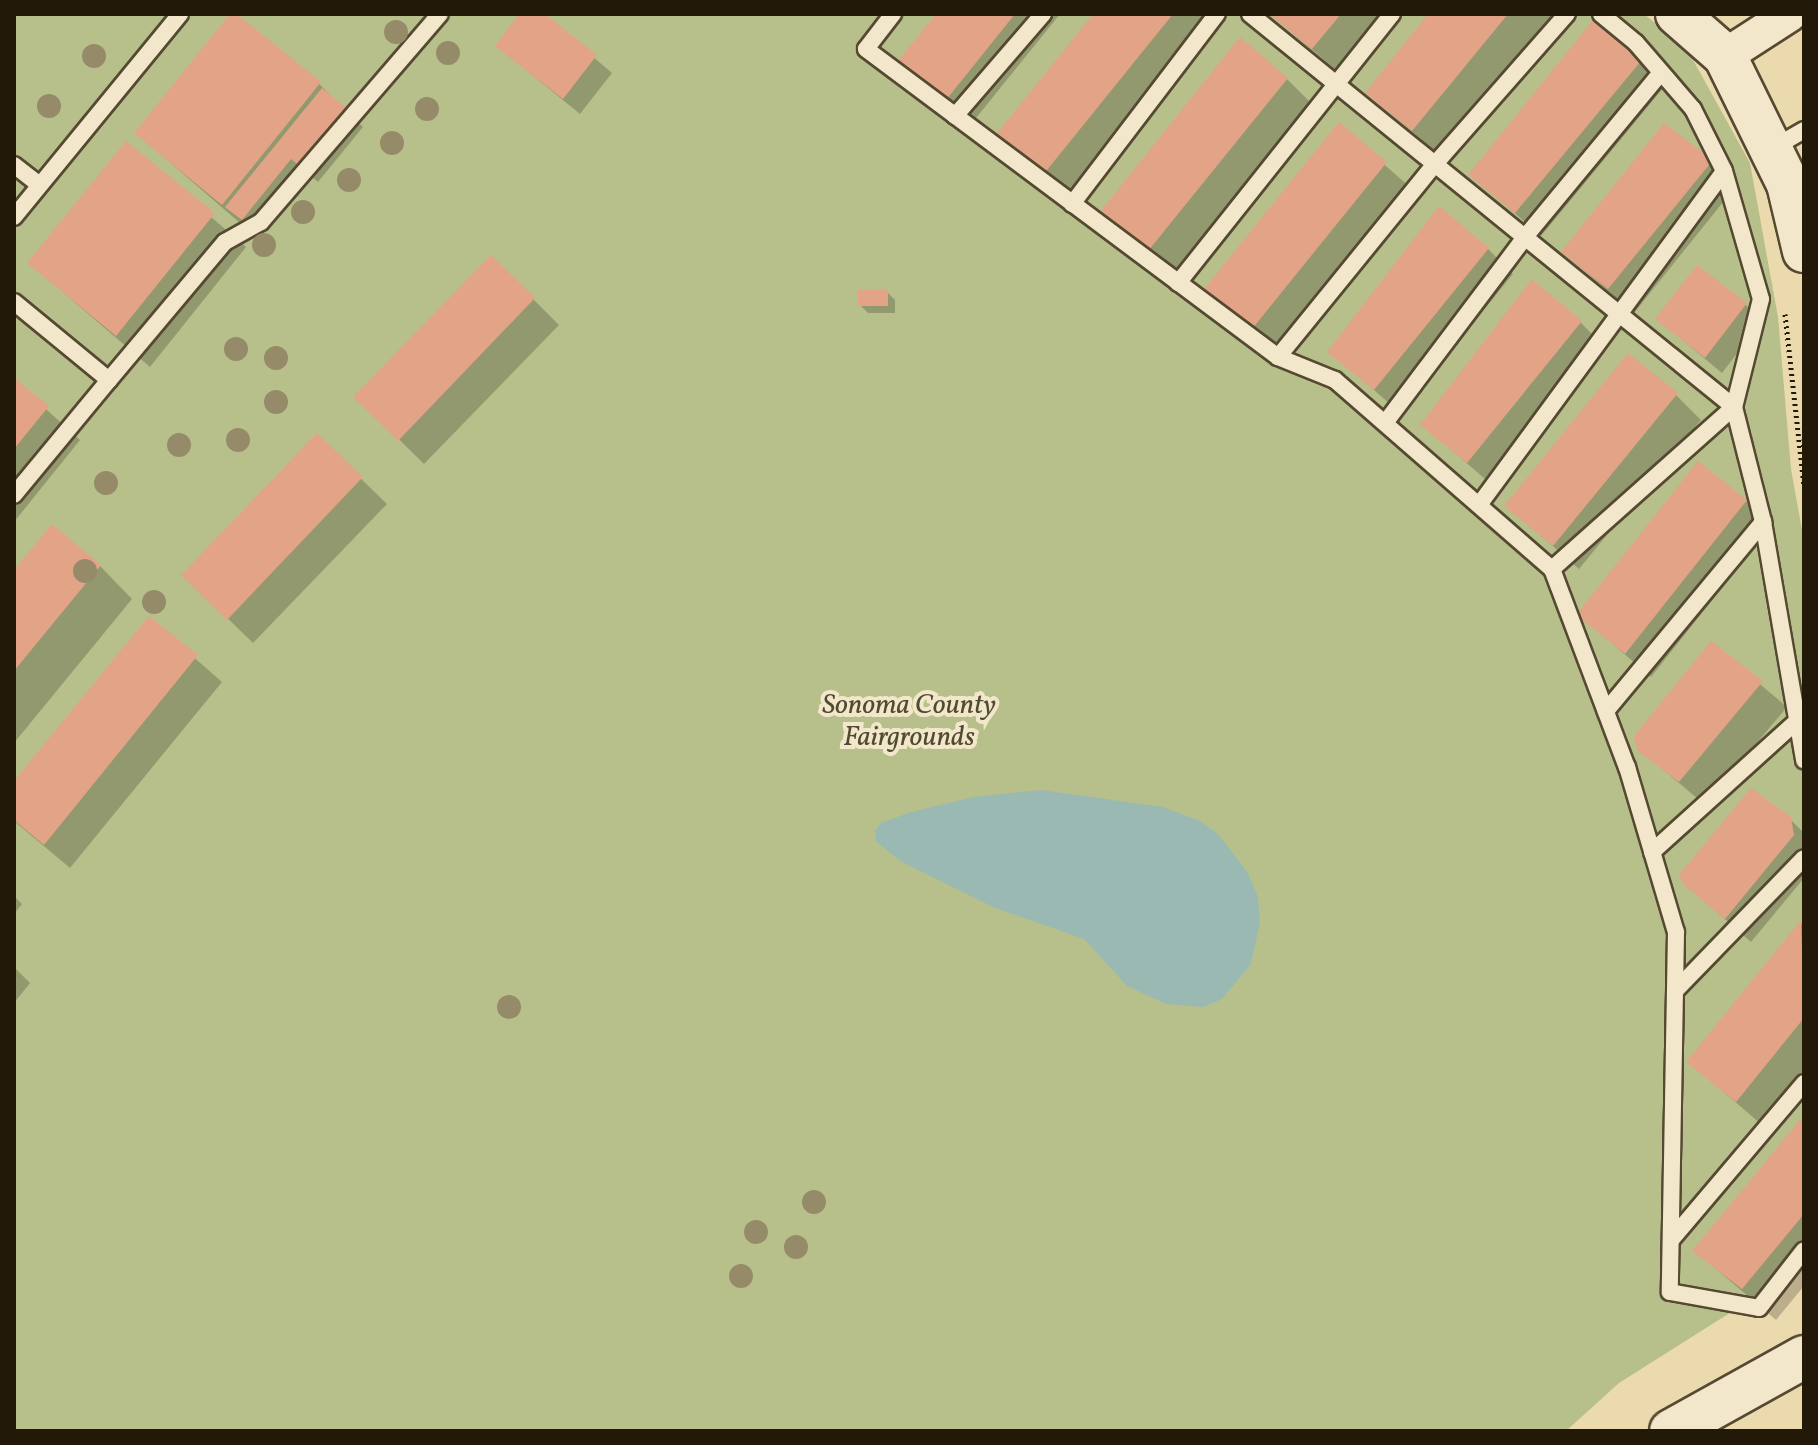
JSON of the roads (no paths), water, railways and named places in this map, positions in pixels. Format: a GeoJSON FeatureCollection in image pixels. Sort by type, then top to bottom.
{"type":"FeatureCollection","features":[{"type":"Feature","properties":{"kind":"street"},"geometry":{"type":"LineString","coordinates":[[1677,14],[1725,56],[1789,139],[1788,184],[1804,251]]}},
{"type":"Feature","properties":{"kind":"street"},"geometry":{"type":"LineString","coordinates":[[1725,56],[1790,14]]}},
{"type":"Feature","properties":{"kind":"street"},"geometry":{"type":"LineString","coordinates":[[1671,1431],[1804,1357]]}},
{"type":"Feature","properties":{"kind":"lane"},"geometry":{"type":"LineString","coordinates":[[14,217],[180,14]]}},
{"type":"Feature","properties":{"kind":"lane"},"geometry":{"type":"LineString","coordinates":[[14,495],[225,242],[261,222],[440,14]]}},
{"type":"Feature","properties":{"kind":"lane"},"geometry":{"type":"LineString","coordinates":[[893,14],[866,49],[1278,357],[1335,380],[1552,569],[1606,711],[1676,932],[1670,1292],[1759,1308],[1804,1250]]}},
{"type":"Feature","properties":{"kind":"lane"},"geometry":{"type":"LineString","coordinates":[[955,116],[1043,14]]}},
{"type":"Feature","properties":{"kind":"lane"},"geometry":{"type":"LineString","coordinates":[[1072,204],[1217,14]]}},
{"type":"Feature","properties":{"kind":"lane"},"geometry":{"type":"LineString","coordinates":[[1250,14],[1734,407]]}},
{"type":"Feature","properties":{"kind":"lane"},"geometry":{"type":"LineString","coordinates":[[1178,283],[1392,14]]}},
{"type":"Feature","properties":{"kind":"lane"},"geometry":{"type":"LineString","coordinates":[[1278,357],[1435,164],[1567,14]]}},
{"type":"Feature","properties":{"kind":"lane"},"geometry":{"type":"LineString","coordinates":[[1601,14],[1636,43],[1659,75],[1693,109],[1724,171],[1761,299],[1734,407],[1763,522],[1804,760]]}},
{"type":"Feature","properties":{"kind":"lane"},"geometry":{"type":"LineString","coordinates":[[1385,423],[1525,237],[1659,75]]}},
{"type":"Feature","properties":{"kind":"lane"},"geometry":{"type":"LineString","coordinates":[[14,165],[38,184]]}},
{"type":"Feature","properties":{"kind":"lane"},"geometry":{"type":"LineString","coordinates":[[1479,505],[1724,171]]}},
{"type":"Feature","properties":{"kind":"lane"},"geometry":{"type":"LineString","coordinates":[[14,302],[109,380]]}},
{"type":"Feature","properties":{"kind":"lane"},"geometry":{"type":"LineString","coordinates":[[1552,569],[1734,407]]}},
{"type":"Feature","properties":{"kind":"lane"},"geometry":{"type":"LineString","coordinates":[[1606,711],[1763,522]]}},
{"type":"Feature","properties":{"kind":"lane"},"geometry":{"type":"LineString","coordinates":[[1652,852],[1796,722]]}},
{"type":"Feature","properties":{"kind":"lane"},"geometry":{"type":"LineString","coordinates":[[1675,991],[1804,858]]}},
{"type":"Feature","properties":{"kind":"lane"},"geometry":{"type":"LineString","coordinates":[[1671,1240],[1804,1083]]}},
{"type":"Feature","properties":{"kind":"water"},"geometry":{"type":"Polygon","coordinates":[[[1041,790],[1163,807],[1200,821],[1218,834],[1248,873],[1258,897],[1260,922],[1251,964],[1222,999],[1203,1007],[1166,1004],[1127,986],[1084,939],[995,908],[900,861],[876,841],[875,831],[881,823],[911,812],[973,797],[1041,790]]]}},
{"type":"Feature","properties":{"kind":"park label","name":"Sonoma County Fairgrounds"},"geometry":{"type":"Point","coordinates":[909,722]}}]}
